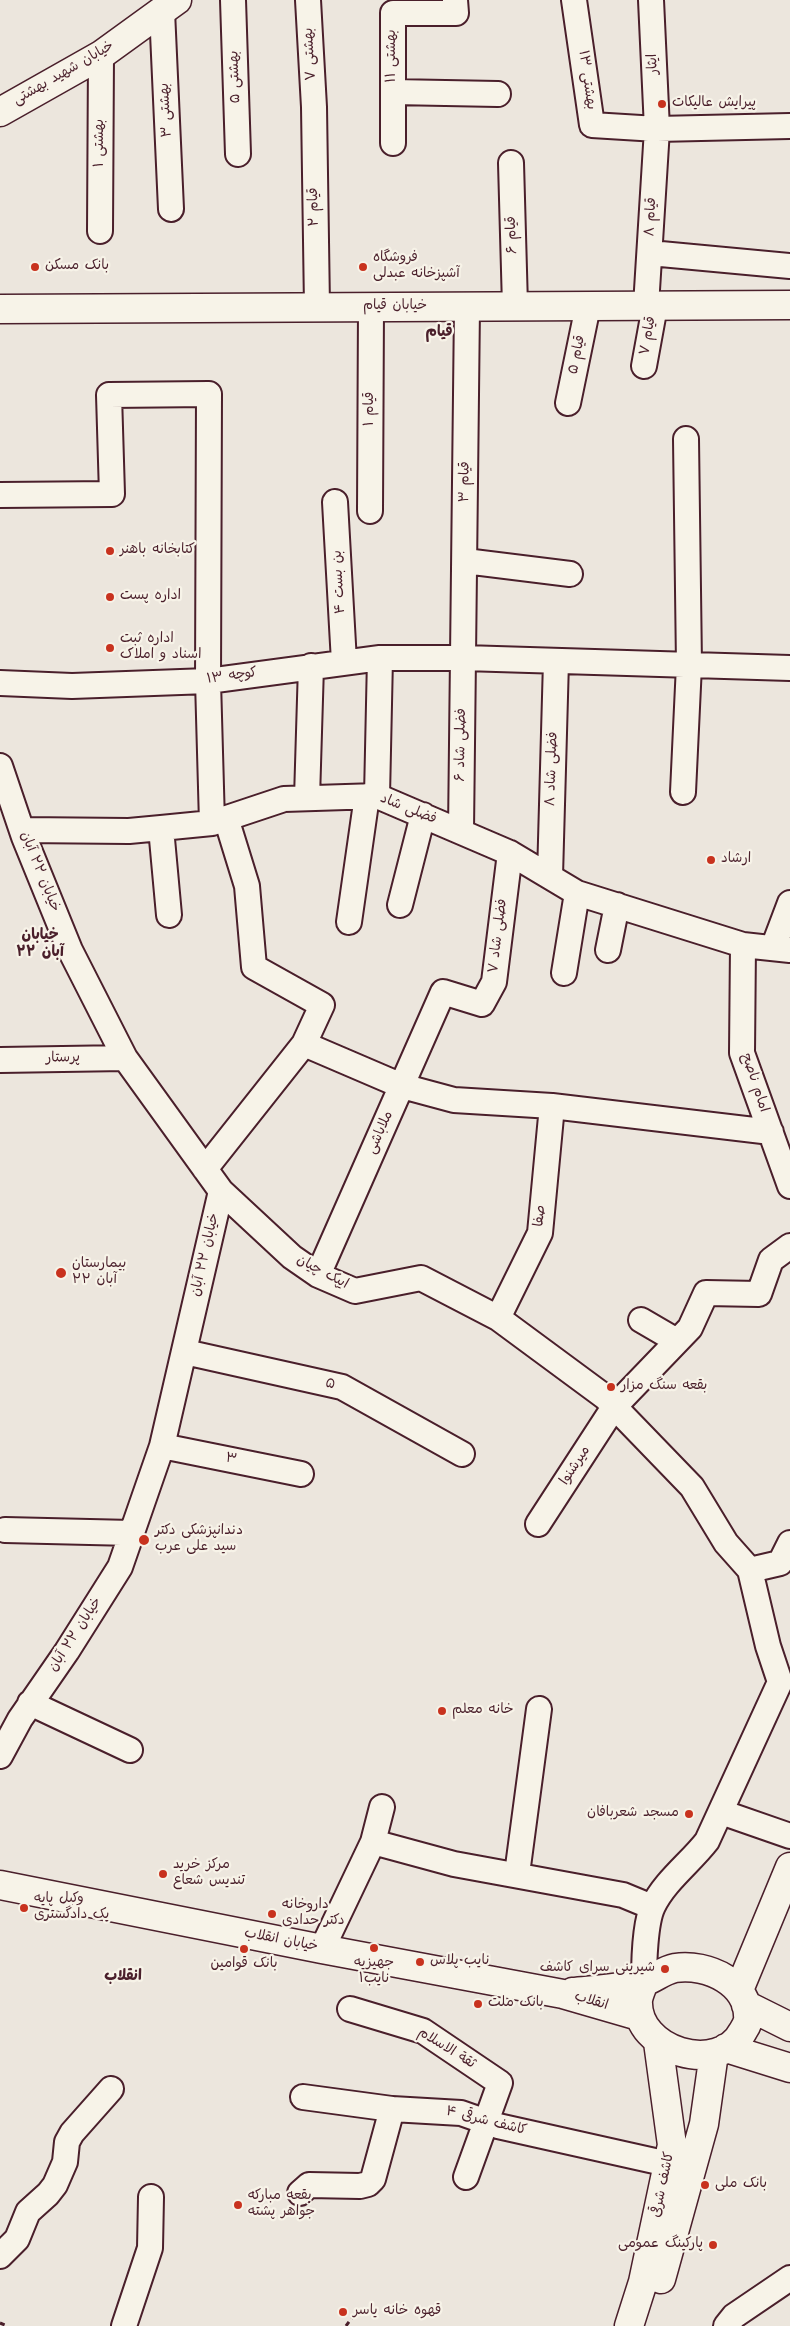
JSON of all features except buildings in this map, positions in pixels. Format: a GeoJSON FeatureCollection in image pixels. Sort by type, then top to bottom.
{"type":"FeatureCollection","features":[{"type":"Feature","properties":{"kind":"main road","name":"خیابان شهید بهشتی"},"geometry":{"type":"LineString","coordinates":[[0,112],[101,55],[170,5]]}},
{"type":"Feature","properties":{"kind":"main road","name":"خیابان قیام"},"geometry":{"type":"LineString","coordinates":[[0,308],[790,305]]}},
{"type":"Feature","properties":{"kind":"main road"},"geometry":{"type":"LineString","coordinates":[[720,2050],[740,2038],[748,2022],[742,1998],[790,1867]]}},
{"type":"Feature","properties":{"kind":"main road","name":"خیابان انقلاب"},"geometry":{"type":"LineString","coordinates":[[0,1884],[322,1949],[563,1994]]}},
{"type":"Feature","properties":{"kind":"main road"},"geometry":{"type":"LineString","coordinates":[[790,2027],[742,1998],[727,1980],[702,1968],[674,1968],[644,1982],[638,1999],[639,2016],[647,2031],[658,2042],[684,2053],[720,2050],[790,2068]]}},
{"type":"Feature","properties":{"kind":"main road","name":"انقلاب"},"geometry":{"type":"LineString","coordinates":[[563,1994],[644,1982]]}},
{"type":"Feature","properties":{"kind":"main road","name":"انقلاب"},"geometry":{"type":"LineString","coordinates":[[563,1994],[639,2016]]}},
{"type":"Feature","properties":{"kind":"main road","name":"کاشف شرقی"},"geometry":{"type":"LineString","coordinates":[[629,2326],[643,2282],[672,2145],[658,2042]]}},
{"type":"Feature","properties":{"kind":"main road","name":"کاشف شرقی"},"geometry":{"type":"LineString","coordinates":[[646,2326],[704,2124],[720,2050]]}},
{"type":"Feature","properties":{"kind":"main road"},"geometry":{"type":"LineString","coordinates":[[670,2122],[674,2113],[683,2108],[693,2108],[701,2115],[704,2124]]}},
{"type":"Feature","properties":{"kind":"street","name":"بهشتی ۵"},"geometry":{"type":"LineString","coordinates":[[233,0],[238,154]]}},
{"type":"Feature","properties":{"kind":"street","name":"بهشتی ۷"},"geometry":{"type":"LineString","coordinates":[[308,0],[314,107]]}},
{"type":"Feature","properties":{"kind":"street","name":"بهشتی ۱۱"},"geometry":{"type":"LineString","coordinates":[[393,143],[394,14],[456,13],[455,0]]}},
{"type":"Feature","properties":{"kind":"street","name":"بهشتی ۱۳"},"geometry":{"type":"LineString","coordinates":[[574,0],[592,125],[657,129]]}},
{"type":"Feature","properties":{"kind":"street","name":"ایثار"},"geometry":{"type":"LineString","coordinates":[[651,0],[657,129]]}},
{"type":"Feature","properties":{"kind":"street","name":"بهشتی ۳"},"geometry":{"type":"LineString","coordinates":[[170,5],[171,209]]}},
{"type":"Feature","properties":{"kind":"street","name":"بهشتی ۱"},"geometry":{"type":"LineString","coordinates":[[100,231],[101,55]]}},
{"type":"Feature","properties":{"kind":"street"},"geometry":{"type":"LineString","coordinates":[[393,92],[498,94]]}},
{"type":"Feature","properties":{"kind":"street","name":"قیام ۲"},"geometry":{"type":"LineString","coordinates":[[314,107],[317,307]]}},
{"type":"Feature","properties":{"kind":"street"},"geometry":{"type":"LineString","coordinates":[[657,129],[790,126]]}},
{"type":"Feature","properties":{"kind":"street","name":"قیام ۸"},"geometry":{"type":"LineString","coordinates":[[651,306],[650,253],[657,129]]}},
{"type":"Feature","properties":{"kind":"street","name":"قیام ۶"},"geometry":{"type":"LineString","coordinates":[[511,162],[515,306]]}},
{"type":"Feature","properties":{"kind":"street"},"geometry":{"type":"LineString","coordinates":[[650,253],[790,266]]}},
{"type":"Feature","properties":{"kind":"street","name":"قیام ۳"},"geometry":{"type":"LineString","coordinates":[[464,658],[467,306]]}},
{"type":"Feature","properties":{"kind":"street","name":"قیام ۵"},"geometry":{"type":"LineString","coordinates":[[568,403],[588,306]]}},
{"type":"Feature","properties":{"kind":"street","name":"قیام ۷"},"geometry":{"type":"LineString","coordinates":[[644,366],[651,306]]}},
{"type":"Feature","properties":{"kind":"street","name":"قیام ۱"},"geometry":{"type":"LineString","coordinates":[[370,511],[371,307]]}},
{"type":"Feature","properties":{"kind":"street"},"geometry":{"type":"LineString","coordinates":[[0,495],[112,494],[109,395],[209,394],[208,681],[219,821],[247,886],[254,967],[322,1005],[304,1044],[205,1169]]}},
{"type":"Feature","properties":{"kind":"street"},"geometry":{"type":"LineString","coordinates":[[683,792],[689,665],[686,439]]}},
{"type":"Feature","properties":{"kind":"street","name":"بن بست ۴"},"geometry":{"type":"LineString","coordinates":[[335,502],[344,662]]}},
{"type":"Feature","properties":{"kind":"street"},"geometry":{"type":"LineString","coordinates":[[465,561],[570,574]]}},
{"type":"Feature","properties":{"kind":"street"},"geometry":{"type":"LineString","coordinates":[[349,922],[372,796],[380,658]]}},
{"type":"Feature","properties":{"kind":"street","name":"کوچه ۱۳"},"geometry":{"type":"LineString","coordinates":[[0,683],[72,686],[208,681],[380,658],[464,658],[790,668]]}},
{"type":"Feature","properties":{"kind":"street","name":"فضلی شاد ۶"},"geometry":{"type":"LineString","coordinates":[[461,831],[464,658]]}},
{"type":"Feature","properties":{"kind":"street","name":"فضلی شاد ۸"},"geometry":{"type":"LineString","coordinates":[[550,876],[556,662]]}},
{"type":"Feature","properties":{"kind":"street"},"geometry":{"type":"LineString","coordinates":[[307,798],[311,666]]}},
{"type":"Feature","properties":{"kind":"street","name":"خیابان ۲۲ آبان"},"geometry":{"type":"LineString","coordinates":[[0,766],[22,830],[70,950],[125,1058],[221,1191],[162,1446],[120,1567],[30,1703],[0,1756]]}},
{"type":"Feature","properties":{"kind":"street","name":"فضلی شاد"},"geometry":{"type":"LineString","coordinates":[[22,830],[129,831],[161,828],[219,821],[284,799],[372,796],[423,815],[510,853],[577,893],[743,945],[782,949]]}},
{"type":"Feature","properties":{"kind":"street"},"geometry":{"type":"LineString","coordinates":[[400,905],[423,815]]}},
{"type":"Feature","properties":{"kind":"street"},"geometry":{"type":"LineString","coordinates":[[161,828],[169,915]]}},
{"type":"Feature","properties":{"kind":"street","name":"فضلی شاد ۷"},"geometry":{"type":"LineString","coordinates":[[443,992],[482,1004],[494,982],[510,853]]}},
{"type":"Feature","properties":{"kind":"street"},"geometry":{"type":"LineString","coordinates":[[564,974],[577,893]]}},
{"type":"Feature","properties":{"kind":"street"},"geometry":{"type":"LineString","coordinates":[[782,949],[790,904]]}},
{"type":"Feature","properties":{"kind":"street"},"geometry":{"type":"LineString","coordinates":[[608,950],[617,905]]}},
{"type":"Feature","properties":{"kind":"street","name":"امام ناصح"},"geometry":{"type":"LineString","coordinates":[[743,945],[742,1053],[771,1132],[784,1153],[790,1186]]}},
{"type":"Feature","properties":{"kind":"street","name":"ملاباشی"},"geometry":{"type":"LineString","coordinates":[[318,1274],[443,992]]}},
{"type":"Feature","properties":{"kind":"street"},"geometry":{"type":"LineString","coordinates":[[304,1044],[402,1086],[454,1100],[552,1106],[771,1132]]}},
{"type":"Feature","properties":{"kind":"street","name":"پرستار"},"geometry":{"type":"LineString","coordinates":[[0,1060],[125,1058]]}},
{"type":"Feature","properties":{"kind":"street","name":"صفا"},"geometry":{"type":"LineString","coordinates":[[498,1318],[540,1233],[552,1106]]}},
{"type":"Feature","properties":{"kind":"street","name":"ایپک چیان"},"geometry":{"type":"LineString","coordinates":[[221,1191],[292,1257],[318,1274],[355,1291],[421,1278],[498,1318],[605,1397],[692,1487],[726,1543],[750,1570]]}},
{"type":"Feature","properties":{"kind":"street","name":"میرشنوا"},"geometry":{"type":"LineString","coordinates":[[538,1524],[614,1407],[690,1328],[706,1293],[759,1294],[771,1260],[790,1246]]}},
{"type":"Feature","properties":{"kind":"street"},"geometry":{"type":"LineString","coordinates":[[641,1320],[678,1341]]}},
{"type":"Feature","properties":{"kind":"street","name":"۵"},"geometry":{"type":"LineString","coordinates":[[185,1352],[342,1387],[462,1454]]}},
{"type":"Feature","properties":{"kind":"street","name":"۳"},"geometry":{"type":"LineString","coordinates":[[162,1446],[301,1474]]}},
{"type":"Feature","properties":{"kind":"street"},"geometry":{"type":"LineString","coordinates":[[5,1530],[132,1533]]}},
{"type":"Feature","properties":{"kind":"street"},"geometry":{"type":"LineString","coordinates":[[644,1982],[644,1953],[652,1907],[675,1876],[692,1860],[707,1841],[785,1682],[768,1646],[750,1570],[780,1563],[790,1543]]}},
{"type":"Feature","properties":{"kind":"street"},"geometry":{"type":"LineString","coordinates":[[30,1703],[130,1750]]}},
{"type":"Feature","properties":{"kind":"street"},"geometry":{"type":"LineString","coordinates":[[517,1874],[539,1709]]}},
{"type":"Feature","properties":{"kind":"street"},"geometry":{"type":"LineString","coordinates":[[322,1949],[373,1842],[382,1807]]}},
{"type":"Feature","properties":{"kind":"street"},"geometry":{"type":"LineString","coordinates":[[721,1812],[790,1836]]}},
{"type":"Feature","properties":{"kind":"street"},"geometry":{"type":"LineString","coordinates":[[373,1842],[454,1864],[517,1874],[623,1895],[652,1907]]}},
{"type":"Feature","properties":{"kind":"street","name":"ثقة‌ الاسلام"},"geometry":{"type":"LineString","coordinates":[[350,2009],[423,2031],[500,2083],[488,2122]]}},
{"type":"Feature","properties":{"kind":"street"},"geometry":{"type":"LineString","coordinates":[[0,2256],[17,2240],[28,2212],[55,2185],[66,2162],[68,2142],[72,2133],[111,2088]]}},
{"type":"Feature","properties":{"kind":"street","name":"کاشف شرقی ۴"},"geometry":{"type":"LineString","coordinates":[[303,2098],[392,2109],[461,2113],[488,2122],[668,2164]]}},
{"type":"Feature","properties":{"kind":"street"},"geometry":{"type":"LineString","coordinates":[[300,2193],[309,2185],[360,2186],[368,2184],[373,2179],[392,2109]]}},
{"type":"Feature","properties":{"kind":"street"},"geometry":{"type":"LineString","coordinates":[[466,2177],[488,2122]]}},
{"type":"Feature","properties":{"kind":"street"},"geometry":{"type":"LineString","coordinates":[[124,2326],[150,2248],[151,2197]]}},
{"type":"Feature","properties":{"kind":"street"},"geometry":{"type":"LineString","coordinates":[[726,2326],[734,2316],[787,2284]]}},
{"type":"Feature","properties":{"kind":"path"},"geometry":{"type":"LineString","coordinates":[[346,2326],[354,2315]]}},
{"type":"Feature","properties":{"kind":"path"},"geometry":{"type":"LineString","coordinates":[[0,2323],[7,2326]]}},
{"type":"Feature","properties":{"kind":"place","name":"پیرایش عالیکات"},"geometry":{"type":"Point","coordinates":[662,104]}},
{"type":"Feature","properties":{"kind":"place","name":"بانک مسکن"},"geometry":{"type":"Point","coordinates":[35,267]}},
{"type":"Feature","properties":{"kind":"place","name":"فروشگاه آشپزخانه عبدلی"},"geometry":{"type":"Point","coordinates":[363,267]}},
{"type":"Feature","properties":{"kind":"place","name":"کتابخانه باهنر"},"geometry":{"type":"Point","coordinates":[110,551]}},
{"type":"Feature","properties":{"kind":"place","name":"اداره پست"},"geometry":{"type":"Point","coordinates":[110,597]}},
{"type":"Feature","properties":{"kind":"place","name":"اداره ثبت اسناد و املاک"},"geometry":{"type":"Point","coordinates":[110,648]}},
{"type":"Feature","properties":{"kind":"place","name":"ارشاد"},"geometry":{"type":"Point","coordinates":[711,860]}},
{"type":"Feature","properties":{"kind":"place","name":"بیمارستان ۲۲ آبان"},"geometry":{"type":"Point","coordinates":[61,1273]}},
{"type":"Feature","properties":{"kind":"place","name":"بقعه سنگ مزار"},"geometry":{"type":"Point","coordinates":[611,1387]}},
{"type":"Feature","properties":{"kind":"place","name":"دندانپزشکی دکتر سید علی عرب"},"geometry":{"type":"Point","coordinates":[144,1540]}},
{"type":"Feature","properties":{"kind":"place","name":"خانه معلم"},"geometry":{"type":"Point","coordinates":[442,1711]}},
{"type":"Feature","properties":{"kind":"place","name":"مسجد شعربافان"},"geometry":{"type":"Point","coordinates":[689,1814]}},
{"type":"Feature","properties":{"kind":"place","name":"مرکز خرید تندیس شعاع"},"geometry":{"type":"Point","coordinates":[163,1874]}},
{"type":"Feature","properties":{"kind":"place","name":"وکیل پایه یک دادگستری"},"geometry":{"type":"Point","coordinates":[24,1908]}},
{"type":"Feature","properties":{"kind":"place","name":"داروخانه دکتر حدادی"},"geometry":{"type":"Point","coordinates":[272,1914]}},
{"type":"Feature","properties":{"kind":"place","name":"جهیزیه نایب۱"},"geometry":{"type":"Point","coordinates":[374,1948]}},
{"type":"Feature","properties":{"kind":"place","name":"بانک قوامین"},"geometry":{"type":"Point","coordinates":[244,1949]}},
{"type":"Feature","properties":{"kind":"place","name":"نایب پلاس"},"geometry":{"type":"Point","coordinates":[420,1962]}},
{"type":"Feature","properties":{"kind":"place","name":"شیرینی سرای کاشف"},"geometry":{"type":"Point","coordinates":[665,1969]}},
{"type":"Feature","properties":{"kind":"place","name":"بانک ملت"},"geometry":{"type":"Point","coordinates":[478,2004]}},
{"type":"Feature","properties":{"kind":"place","name":"بانک ملی"},"geometry":{"type":"Point","coordinates":[705,2185]}},
{"type":"Feature","properties":{"kind":"place","name":"بقعه مبارکه جواهر پشته"},"geometry":{"type":"Point","coordinates":[238,2205]}},
{"type":"Feature","properties":{"kind":"place","name":"پارکینگ عمومی"},"geometry":{"type":"Point","coordinates":[713,2245]}},
{"type":"Feature","properties":{"kind":"place","name":"قهوه خانه یاسر"},"geometry":{"type":"Point","coordinates":[343,2312]}},
{"type":"Feature","properties":{"kind":"district","name":"قیام"},"geometry":{"type":"Point","coordinates":[439,333]}},
{"type":"Feature","properties":{"kind":"district","name":"خیابان ۲۲ آبان"},"geometry":{"type":"Point","coordinates":[40,944]}},
{"type":"Feature","properties":{"kind":"district","name":"انقلاب"},"geometry":{"type":"Point","coordinates":[123,1977]}}]}
